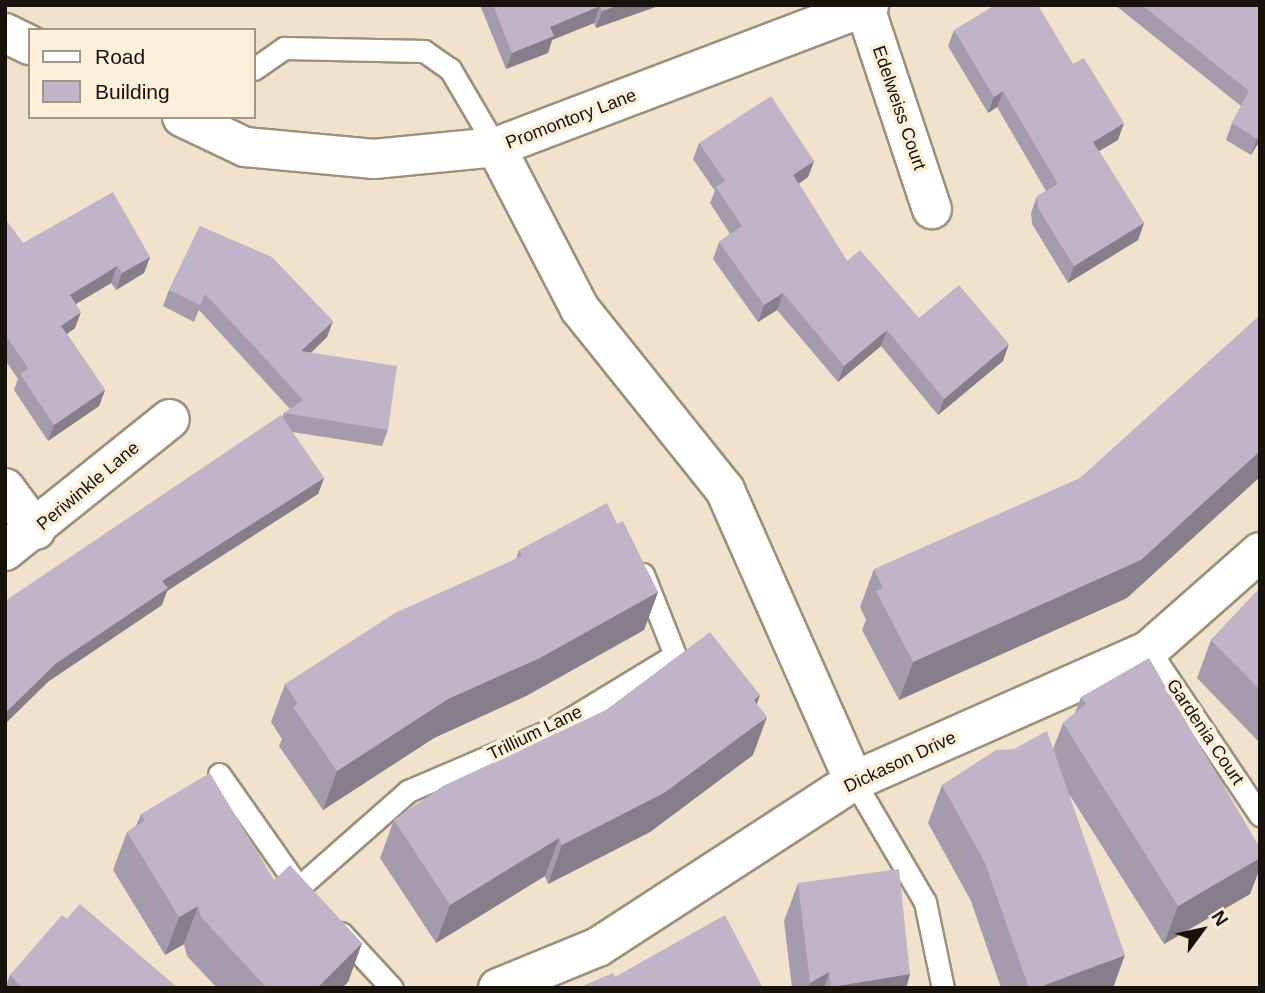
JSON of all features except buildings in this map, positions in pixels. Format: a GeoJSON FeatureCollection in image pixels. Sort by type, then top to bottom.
{"type":"FeatureCollection","features":[{"type":"Feature","properties":{"kind":"street","name":"Promontory Lane"},"geometry":{"type":"LineString","coordinates":[[206,122],[245,147],[374,159],[496,147],[867,6]]}},
{"type":"Feature","properties":{"kind":"street","name":"Edelweiss Court"},"geometry":{"type":"LineString","coordinates":[[867,6],[932,209]]}},
{"type":"Feature","properties":{"kind":"street"},"geometry":{"type":"LineString","coordinates":[[5,33],[28,44]]}},
{"type":"Feature","properties":{"kind":"street"},"geometry":{"type":"LineString","coordinates":[[496,147],[580,309],[725,490],[854,781]]}},
{"type":"Feature","properties":{"kind":"street","name":"Periwinkle Lane"},"geometry":{"type":"LineString","coordinates":[[20,541],[170,419]]}},
{"type":"Feature","properties":{"kind":"street"},"geometry":{"type":"LineString","coordinates":[[5,488],[20,541]]}},
{"type":"Feature","properties":{"kind":"street","name":"Dickason Drive"},"geometry":{"type":"LineString","coordinates":[[498,988],[598,947],[854,781],[1149,650],[1260,552]]}},
{"type":"Feature","properties":{"kind":"lane"},"geometry":{"type":"LineString","coordinates":[[256,68],[284,47],[424,51],[450,69],[496,147]]}},
{"type":"Feature","properties":{"kind":"lane","name":"Trillium Lane"},"geometry":{"type":"LineString","coordinates":[[298,888],[408,791],[555,728],[675,655],[634,551]]}},
{"type":"Feature","properties":{"kind":"lane","name":"Gardenia Court"},"geometry":{"type":"LineString","coordinates":[[1149,650],[1260,815]]}},
{"type":"Feature","properties":{"kind":"lane"},"geometry":{"type":"LineString","coordinates":[[219,774],[298,888],[392,988]]}},
{"type":"Feature","properties":{"kind":"lane"},"geometry":{"type":"LineString","coordinates":[[854,781],[925,902],[943,988]]}}]}
